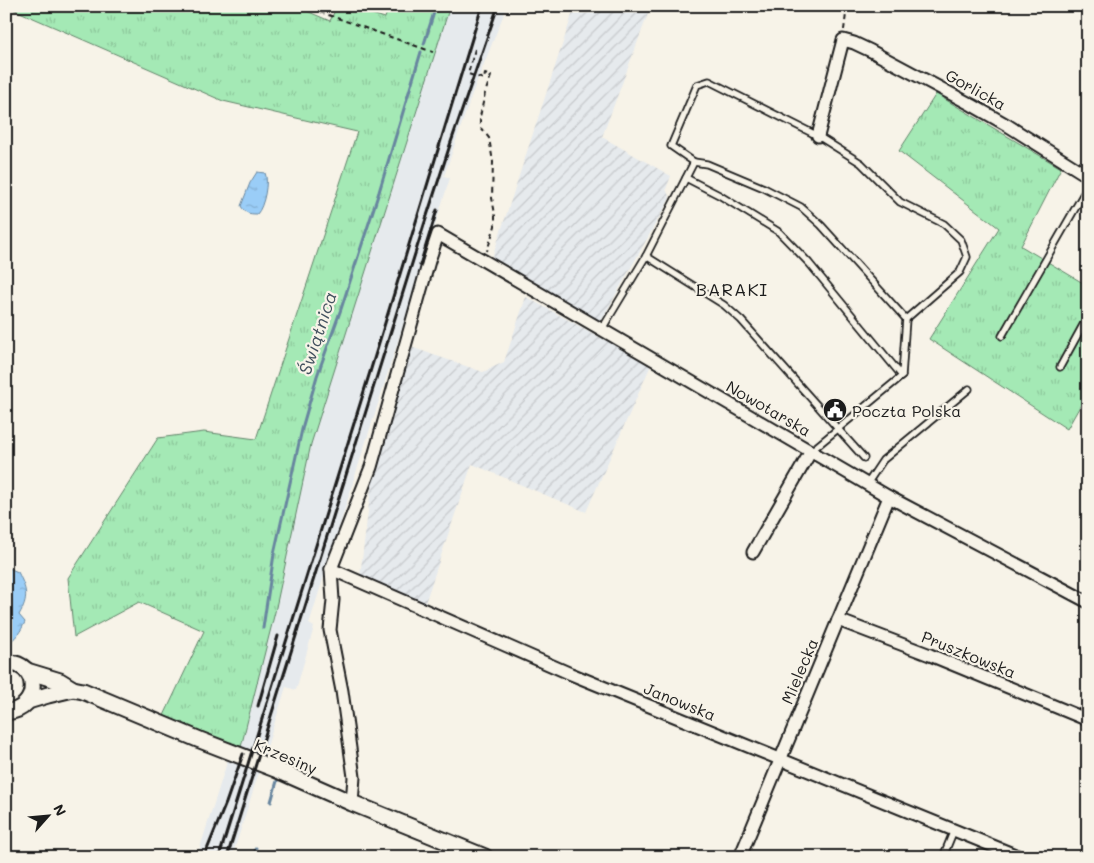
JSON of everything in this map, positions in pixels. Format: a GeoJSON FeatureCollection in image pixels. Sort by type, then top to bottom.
{"type":"FeatureCollection","features":[{"type":"Feature","properties":{"kind":"street"},"geometry":{"type":"LineString","coordinates":[[818,136],[842,40]]}},
{"type":"Feature","properties":{"kind":"street","name":"Gorlicka"},"geometry":{"type":"LineString","coordinates":[[842,40],[871,51],[950,93],[1007,125],[1088,176]]}},
{"type":"Feature","properties":{"kind":"street","name":"Nowotarska"},"geometry":{"type":"LineString","coordinates":[[331,569],[371,467],[438,234],[889,497],[1088,602]]}},
{"type":"Feature","properties":{"kind":"street"},"geometry":{"type":"LineString","coordinates":[[754,552],[811,451]]}},
{"type":"Feature","properties":{"kind":"street","name":"Mielecka"},"geometry":{"type":"LineString","coordinates":[[740,857],[889,497]]}},
{"type":"Feature","properties":{"kind":"street"},"geometry":{"type":"LineString","coordinates":[[331,569],[333,600],[330,630],[342,691],[354,777],[352,803]]}},
{"type":"Feature","properties":{"kind":"street","name":"Janowska"},"geometry":{"type":"LineString","coordinates":[[331,569],[561,670],[1020,857]]}},
{"type":"Feature","properties":{"kind":"street","name":"Pruszkowska"},"geometry":{"type":"LineString","coordinates":[[838,620],[930,655],[1088,720]]}},
{"type":"Feature","properties":{"kind":"street","name":"Krzesiny"},"geometry":{"type":"LineString","coordinates":[[6,663],[16,664],[27,671],[60,681],[73,689],[83,691],[275,769],[352,803],[485,857]]}},
{"type":"Feature","properties":{"kind":"street"},"geometry":{"type":"LineString","coordinates":[[27,671],[32,683],[31,696],[28,701]]}},
{"type":"Feature","properties":{"kind":"street","name":"Krzesiny"},"geometry":{"type":"LineString","coordinates":[[6,712],[18,710],[28,701],[48,694],[73,689]]}},
{"type":"Feature","properties":{"kind":"lane"},"geometry":{"type":"LineString","coordinates":[[811,451],[902,376],[906,319],[960,272],[967,257],[961,240],[944,224],[900,202],[861,163],[818,136],[709,81],[698,85],[671,146],[694,162],[707,164],[801,206],[821,224],[906,319]]}},
{"type":"Feature","properties":{"kind":"lane"},"geometry":{"type":"LineString","coordinates":[[602,329],[646,256],[694,162]]}},
{"type":"Feature","properties":{"kind":"lane"},"geometry":{"type":"LineString","coordinates":[[686,178],[719,195],[779,232],[809,263],[902,376]]}},
{"type":"Feature","properties":{"kind":"lane"},"geometry":{"type":"LineString","coordinates":[[1002,336],[1088,186]]}},
{"type":"Feature","properties":{"kind":"lane"},"geometry":{"type":"LineString","coordinates":[[646,256],[724,305],[741,320],[864,458]]}},
{"type":"Feature","properties":{"kind":"lane"},"geometry":{"type":"LineString","coordinates":[[1060,367],[1088,316]]}},
{"type":"Feature","properties":{"kind":"lane"},"geometry":{"type":"LineString","coordinates":[[868,484],[883,460],[969,388]]}},
{"type":"Feature","properties":{"kind":"lane"},"geometry":{"type":"LineString","coordinates":[[943,857],[954,830]]}},
{"type":"Feature","properties":{"kind":"path"},"geometry":{"type":"LineString","coordinates":[[303,6],[433,52]]}},
{"type":"Feature","properties":{"kind":"path"},"geometry":{"type":"LineString","coordinates":[[842,40],[847,6]]}},
{"type":"Feature","properties":{"kind":"path"},"geometry":{"type":"LineString","coordinates":[[475,49],[468,74],[484,79],[485,74],[491,76],[485,93],[480,127],[489,138],[493,162],[492,198],[495,226],[484,260]]}},
{"type":"Feature","properties":{"kind":"shaded area"},"geometry":{"type":"Polygon","coordinates":[[[447,6],[507,6],[472,94],[444,176],[450,178],[309,624],[314,627],[296,690],[286,687],[232,857],[197,857],[237,731],[307,450],[447,6]]]}},
{"type":"Feature","properties":{"kind":"shaded area"},"geometry":{"type":"Polygon","coordinates":[[[575,6],[651,6],[602,137],[671,176],[666,189],[670,198],[600,323],[491,261],[575,6]]]}},
{"type":"Feature","properties":{"kind":"shaded area"},"geometry":{"type":"Polygon","coordinates":[[[526,297],[651,365],[586,512],[472,464],[425,603],[360,576],[374,463],[408,346],[483,372],[504,362],[526,297]]]}},
{"type":"Feature","properties":{"kind":"green space"},"geometry":{"type":"Polygon","coordinates":[[[6,6],[295,6],[330,21],[337,6],[345,6],[385,18],[389,6],[450,6],[311,444],[275,612],[240,751],[161,722],[204,631],[139,602],[74,637],[68,578],[158,438],[204,432],[256,439],[357,132],[223,101],[6,6]]]}},
{"type":"Feature","properties":{"kind":"green space"},"geometry":{"type":"Polygon","coordinates":[[[936,94],[1061,168],[1021,246],[1088,286],[1088,392],[1067,429],[929,339],[999,228],[899,151],[936,94]]]}},
{"type":"Feature","properties":{"kind":"water"},"geometry":{"type":"Polygon","coordinates":[[[257,172],[265,173],[266,188],[260,211],[257,214],[251,214],[245,212],[241,206],[250,183],[257,172]]]}},
{"type":"Feature","properties":{"kind":"water"},"geometry":{"type":"Polygon","coordinates":[[[6,567],[18,572],[26,594],[19,615],[25,622],[17,635],[6,644],[6,567]]]}},
{"type":"Feature","properties":{"kind":"waterway","name":"Świątnica"},"geometry":{"type":"LineString","coordinates":[[424,44],[436,6]]}},
{"type":"Feature","properties":{"kind":"waterway","name":"Świątnica"},"geometry":{"type":"LineString","coordinates":[[263,628],[274,554],[303,425],[317,376],[379,192],[421,52]]}},
{"type":"Feature","properties":{"kind":"waterway","name":"Świątnica"},"geometry":{"type":"LineString","coordinates":[[271,802],[277,781]]}},
{"type":"Feature","properties":{"kind":"waterway","name":"Świątnica"},"geometry":{"type":"LineString","coordinates":[[253,857],[256,848]]}},
{"type":"Feature","properties":{"kind":"railway"},"geometry":{"type":"LineString","coordinates":[[219,857],[482,6]]}},
{"type":"Feature","properties":{"kind":"railway"},"geometry":{"type":"LineString","coordinates":[[227,857],[424,225],[498,6]]}},
{"type":"Feature","properties":{"kind":"railway"},"geometry":{"type":"LineString","coordinates":[[420,265],[437,210]]}},
{"type":"Feature","properties":{"kind":"railway"},"geometry":{"type":"LineString","coordinates":[[258,706],[278,636]]}},
{"type":"Feature","properties":{"kind":"railway"},"geometry":{"type":"LineString","coordinates":[[204,857],[243,754]]}},
{"type":"Feature","properties":{"kind":"place","name":"Poczta Polska"},"geometry":{"type":"Point","coordinates":[835,410]}},
{"type":"Feature","properties":{"kind":"district","name":"BARAKI"},"geometry":{"type":"Point","coordinates":[732,289]}}]}
